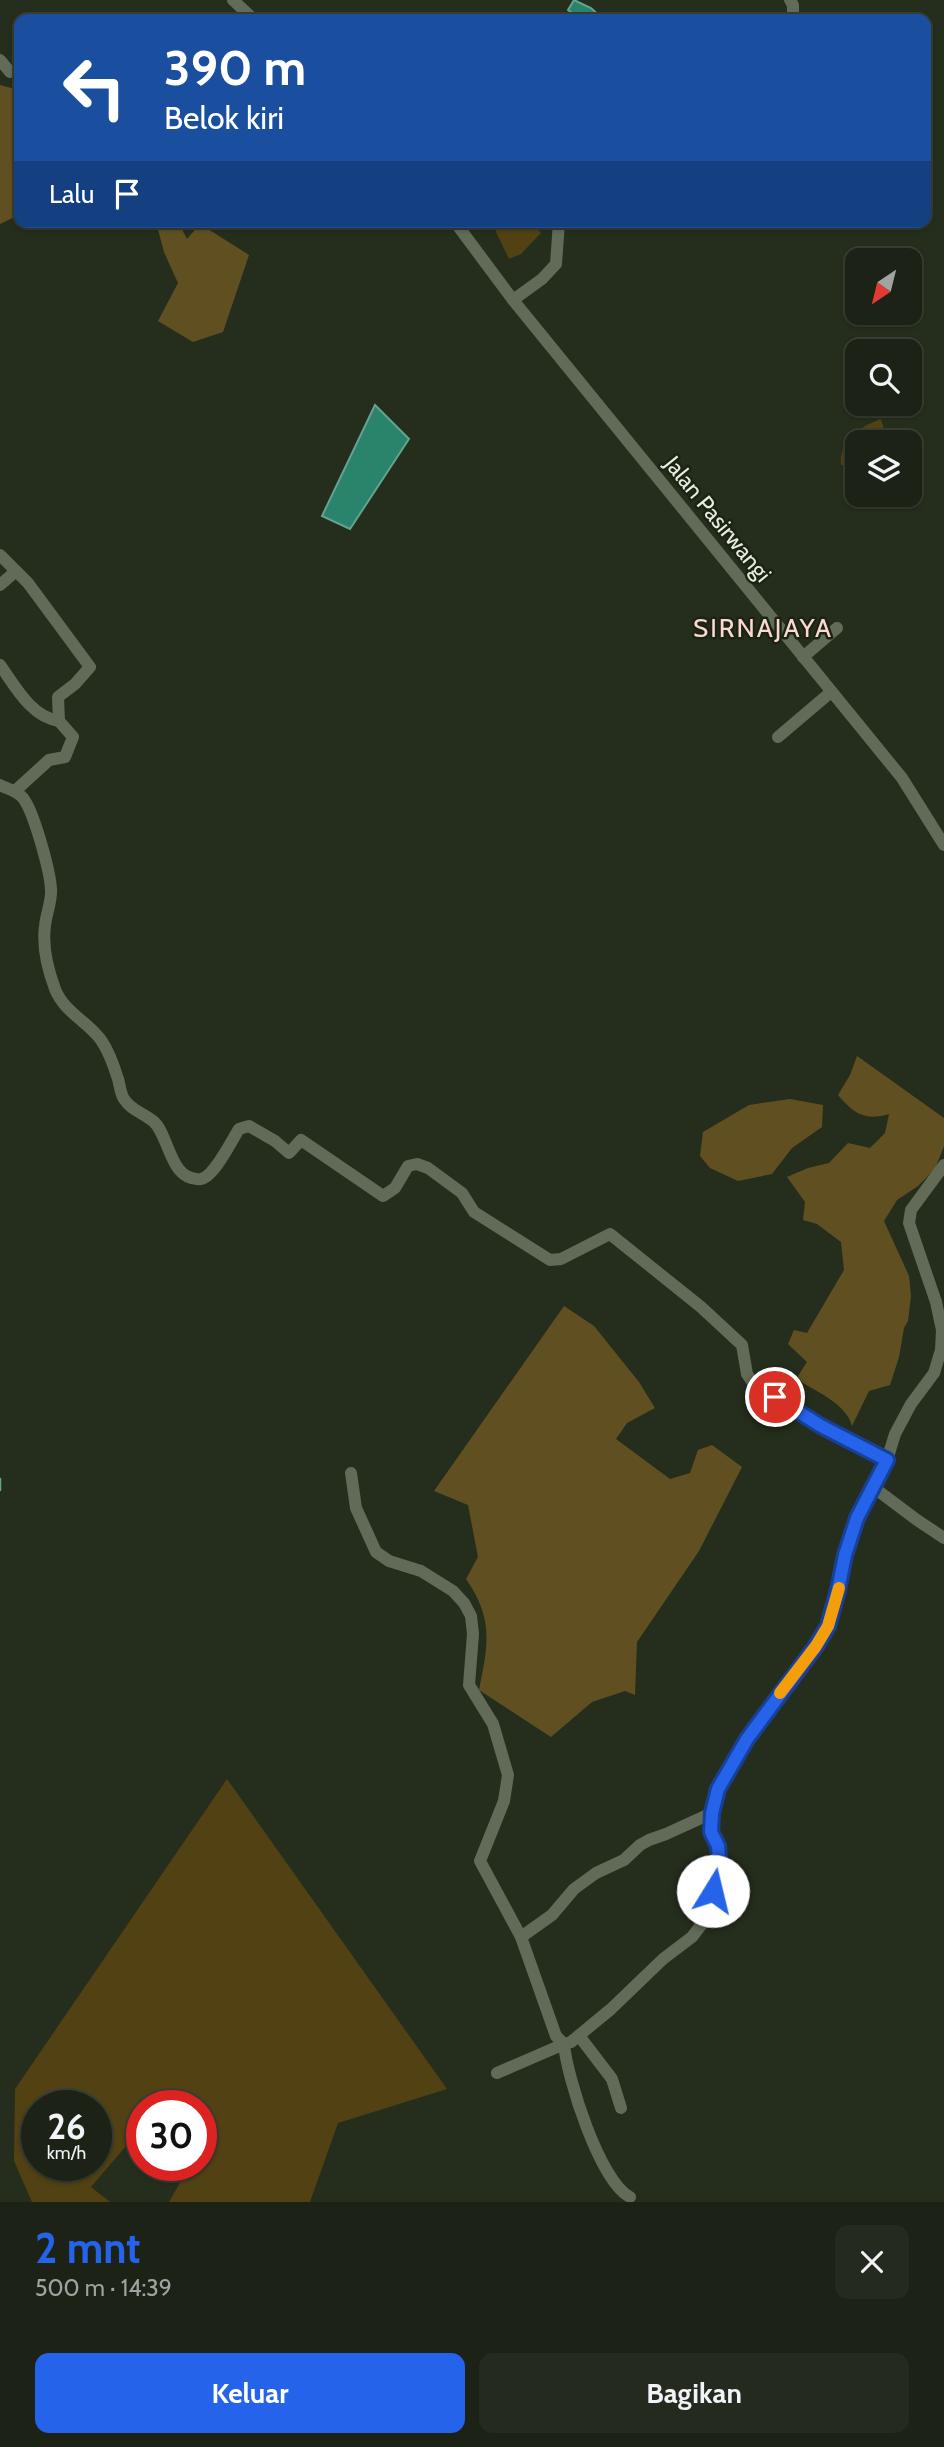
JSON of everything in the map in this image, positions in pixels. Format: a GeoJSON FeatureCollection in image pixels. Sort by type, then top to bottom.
{"type":"FeatureCollection","features":[{"type":"Feature","properties":{"kind":"street"},"geometry":{"type":"LineString","coordinates":[[233,0],[248,14]]}},
{"type":"Feature","properties":{"kind":"street"},"geometry":{"type":"LineString","coordinates":[[0,60],[10,72]]}},
{"type":"Feature","properties":{"kind":"street","name":"Jalan Pasirwangi"},"geometry":{"type":"LineString","coordinates":[[459,228],[513,300],[902,778],[944,845]]}},
{"type":"Feature","properties":{"kind":"street"},"geometry":{"type":"LineString","coordinates":[[513,300],[542,279],[556,264],[559,228]]}},
{"type":"Feature","properties":{"kind":"street"},"geometry":{"type":"LineString","coordinates":[[0,555],[16,571],[90,667],[75,684],[58,697],[59,721],[73,737],[65,757],[49,760],[15,791]]}},
{"type":"Feature","properties":{"kind":"street"},"geometry":{"type":"LineString","coordinates":[[0,585],[16,571]]}},
{"type":"Feature","properties":{"kind":"street"},"geometry":{"type":"LineString","coordinates":[[803,657],[838,628]]}},
{"type":"Feature","properties":{"kind":"street"},"geometry":{"type":"LineString","coordinates":[[0,665],[34,709],[46,719],[59,721]]}},
{"type":"Feature","properties":{"kind":"street"},"geometry":{"type":"LineString","coordinates":[[778,737],[831,692]]}},
{"type":"Feature","properties":{"kind":"street"},"geometry":{"type":"LineString","coordinates":[[0,785],[15,791],[24,799],[31,813],[51,891],[44,947],[56,991],[69,1010],[98,1036],[107,1048],[122,1097],[134,1112],[154,1122],[170,1156],[187,1176],[200,1179],[207,1177],[239,1129],[249,1126],[275,1141],[289,1153],[301,1140],[383,1196],[395,1188],[408,1166],[417,1164],[428,1168],[461,1194],[474,1212],[550,1260],[561,1259],[610,1234],[701,1307],[742,1345],[747,1374],[751,1380],[821,1426],[887,1460]]}},
{"type":"Feature","properties":{"kind":"street"},"geometry":{"type":"LineString","coordinates":[[497,2073],[580,2037],[701,1926],[720,1871],[718,1846],[711,1832],[718,1789],[747,1739],[828,1626],[857,1518],[887,1460],[895,1434],[911,1404],[933,1373],[941,1350],[942,1330],[936,1302],[909,1223],[911,1210],[944,1165]]}},
{"type":"Feature","properties":{"kind":"street"},"geometry":{"type":"LineString","coordinates":[[351,1473],[356,1508],[376,1552],[389,1561],[416,1568],[442,1584],[459,1597],[471,1616],[473,1633],[469,1685],[494,1724],[508,1775],[504,1801],[480,1861],[521,1937],[556,2036],[564,2044],[569,2072],[597,2151],[614,2184],[630,2197]]}},
{"type":"Feature","properties":{"kind":"street"},"geometry":{"type":"LineString","coordinates":[[873,1487],[944,1538]]}},
{"type":"Feature","properties":{"kind":"street"},"geometry":{"type":"LineString","coordinates":[[521,1937],[552,1915],[574,1889],[596,1873],[624,1860],[649,1840],[666,1835],[712,1813]]}},
{"type":"Feature","properties":{"kind":"street"},"geometry":{"type":"LineString","coordinates":[[580,2037],[612,2079],[621,2108]]}},
{"type":"Feature","properties":{"kind":"shaded area"},"geometry":{"type":"Polygon","coordinates":[[[0,85],[14,89],[14,217],[0,224],[0,85]]]}},
{"type":"Feature","properties":{"kind":"shaded area"},"geometry":{"type":"Polygon","coordinates":[[[158,228],[181,228],[187,239],[197,228],[206,228],[249,255],[223,332],[193,342],[158,321],[178,283],[164,252],[158,228]]]}},
{"type":"Feature","properties":{"kind":"shaded area"},"geometry":{"type":"Polygon","coordinates":[[[496,228],[537,228],[541,233],[521,254],[509,259],[496,228]]]}},
{"type":"Feature","properties":{"kind":"shaded area"},"geometry":{"type":"Polygon","coordinates":[[[881,419],[885,430],[858,430],[881,419]]]}},
{"type":"Feature","properties":{"kind":"shaded area"},"geometry":{"type":"Polygon","coordinates":[[[845,445],[845,466],[841,465],[845,445]]]}},
{"type":"Feature","properties":{"kind":"shaded area"},"geometry":{"type":"Polygon","coordinates":[[[857,1056],[944,1118],[944,1146],[935,1169],[918,1186],[897,1200],[884,1221],[909,1276],[911,1296],[908,1321],[890,1385],[869,1391],[852,1426],[837,1404],[796,1379],[807,1362],[788,1344],[794,1330],[807,1333],[844,1270],[841,1242],[817,1224],[803,1220],[805,1202],[787,1177],[829,1163],[848,1143],[870,1148],[885,1133],[889,1114],[873,1117],[860,1114],[838,1095],[857,1056]]]}},
{"type":"Feature","properties":{"kind":"shaded area"},"geometry":{"type":"Polygon","coordinates":[[[790,1099],[823,1105],[822,1127],[792,1148],[772,1174],[738,1181],[710,1168],[700,1156],[703,1132],[749,1105],[790,1099]]]}},
{"type":"Feature","properties":{"kind":"shaded area"},"geometry":{"type":"Polygon","coordinates":[[[564,1306],[594,1326],[639,1382],[655,1408],[627,1423],[616,1439],[670,1479],[690,1473],[698,1450],[712,1445],[742,1467],[699,1551],[637,1642],[635,1695],[625,1691],[592,1702],[551,1737],[479,1690],[485,1659],[486,1633],[481,1607],[466,1579],[478,1557],[468,1505],[434,1491],[564,1306]]]}},
{"type":"Feature","properties":{"kind":"shaded area"},"geometry":{"type":"Polygon","coordinates":[[[227,1779],[447,2089],[338,2123],[310,2202],[169,2202],[181,2181],[217,2181],[217,2090],[126,2090],[126,2146],[112,2162],[112,2090],[21,2090],[21,2177],[14,2161],[15,2089],[227,1779]]]}},
{"type":"Feature","properties":{"kind":"shaded area"},"geometry":{"type":"Polygon","coordinates":[[[23,2181],[96,2181],[91,2187],[110,2202],[32,2202],[23,2181]]]}},
{"type":"Feature","properties":{"kind":"water"},"geometry":{"type":"Polygon","coordinates":[[[574,0],[598,14],[573,14],[568,10],[574,0]]]}},
{"type":"Feature","properties":{"kind":"water"},"geometry":{"type":"Polygon","coordinates":[[[375,405],[409,439],[350,529],[322,516],[375,405]]]}},
{"type":"Feature","properties":{"kind":"waterway"},"geometry":{"type":"LineString","coordinates":[[0,1479],[0,1490]]}},
{"type":"Feature","properties":{"kind":"slow traffic"},"geometry":{"type":"LineString","coordinates":[[780,1693],[828,1626],[839,1588]]}},
{"type":"Feature","properties":{"kind":"district","name":"SIRNAJAYA"},"geometry":{"type":"Point","coordinates":[763,628]}},
{"type":"Feature","properties":{"kind":"route"},"geometry":{"type":"LineString","coordinates":[[713,1891],[720,1871],[718,1846],[711,1832],[718,1789],[747,1739],[828,1626],[857,1518],[887,1460],[821,1426],[775,1397]]}}]}
